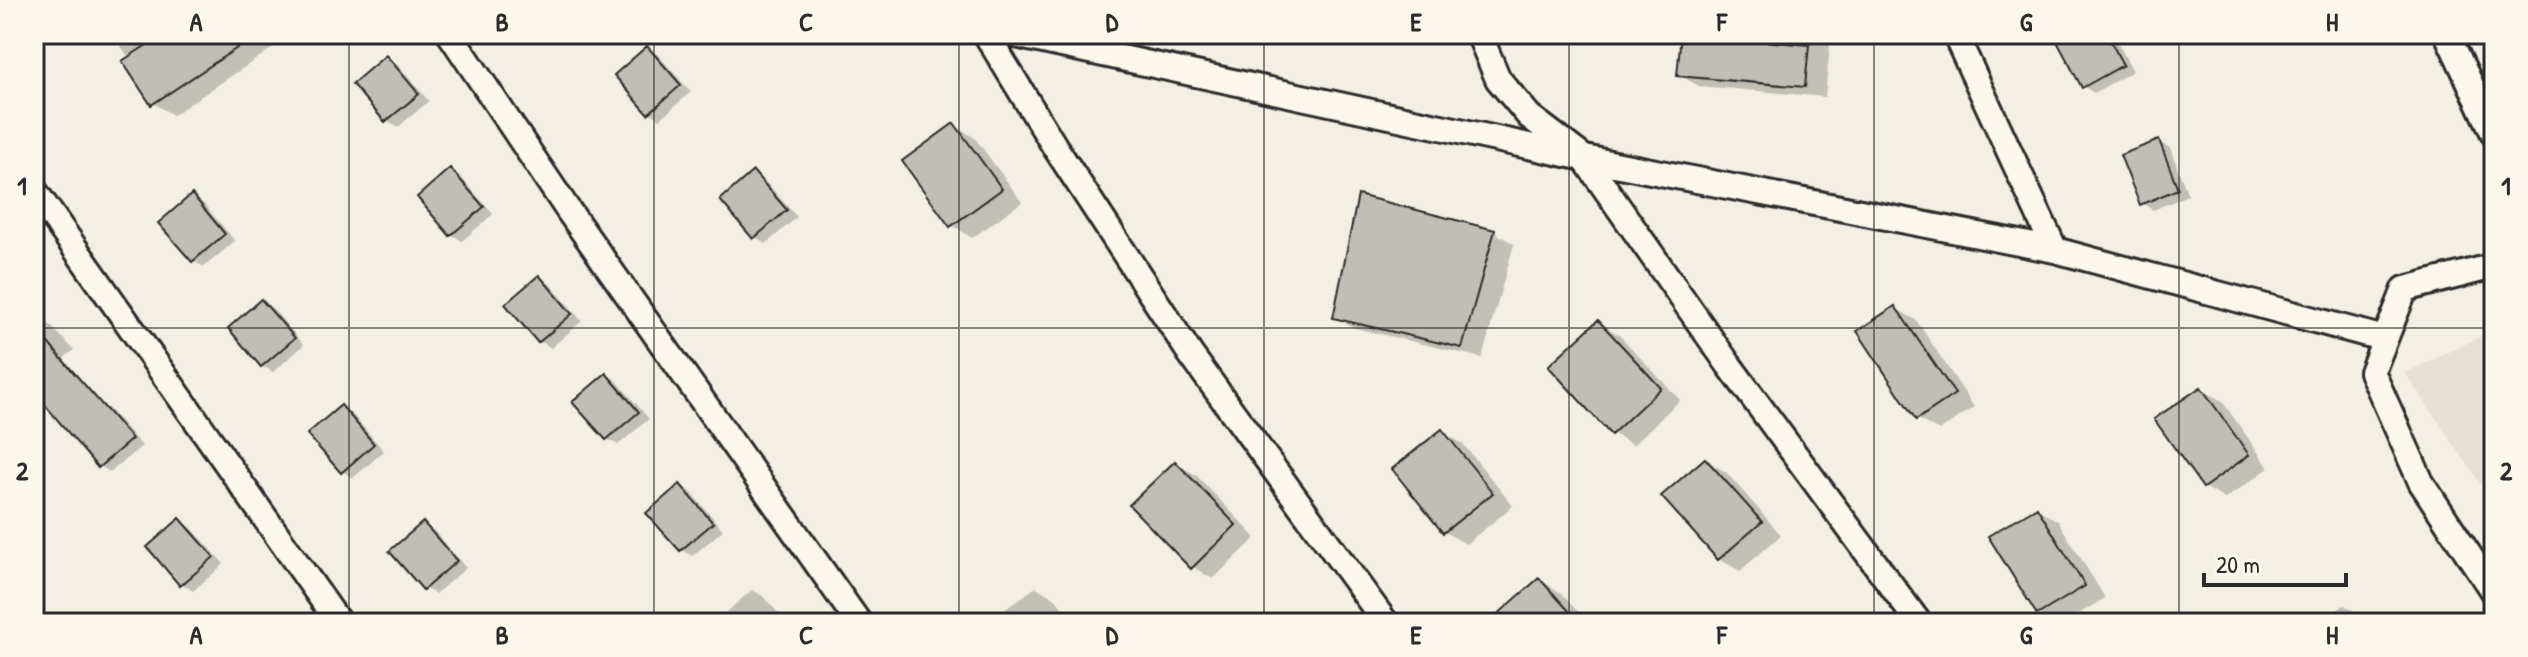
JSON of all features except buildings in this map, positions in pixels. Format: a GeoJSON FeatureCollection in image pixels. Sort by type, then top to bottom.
{"type":"FeatureCollection","features":[{"type":"Feature","properties":{"kind":"lane"},"geometry":{"type":"LineString","coordinates":[[450,34],[577,223],[859,623]]}},
{"type":"Feature","properties":{"kind":"lane"},"geometry":{"type":"LineString","coordinates":[[986,34],[1055,147],[1191,355],[1386,623]]}},
{"type":"Feature","properties":{"kind":"lane"},"geometry":{"type":"LineString","coordinates":[[1011,34],[1584,158],[2055,250],[2385,339]]}},
{"type":"Feature","properties":{"kind":"lane"},"geometry":{"type":"LineString","coordinates":[[1479,34],[1498,79],[1512,99],[1584,158],[1729,365],[1919,623]]}},
{"type":"Feature","properties":{"kind":"lane"},"geometry":{"type":"LineString","coordinates":[[1955,34],[2055,250]]}},
{"type":"Feature","properties":{"kind":"lane"},"geometry":{"type":"LineString","coordinates":[[2447,34],[2494,134]]}},
{"type":"Feature","properties":{"kind":"lane"},"geometry":{"type":"LineString","coordinates":[[34,190],[339,623]]}},
{"type":"Feature","properties":{"kind":"lane"},"geometry":{"type":"LineString","coordinates":[[2494,266],[2405,289],[2372,372],[2421,482],[2494,593]]}},
{"type":"Feature","properties":{"kind":"shaded area"},"geometry":{"type":"Polygon","coordinates":[[[2494,330],[2494,503],[2405,373],[2494,330]]]}}]}
